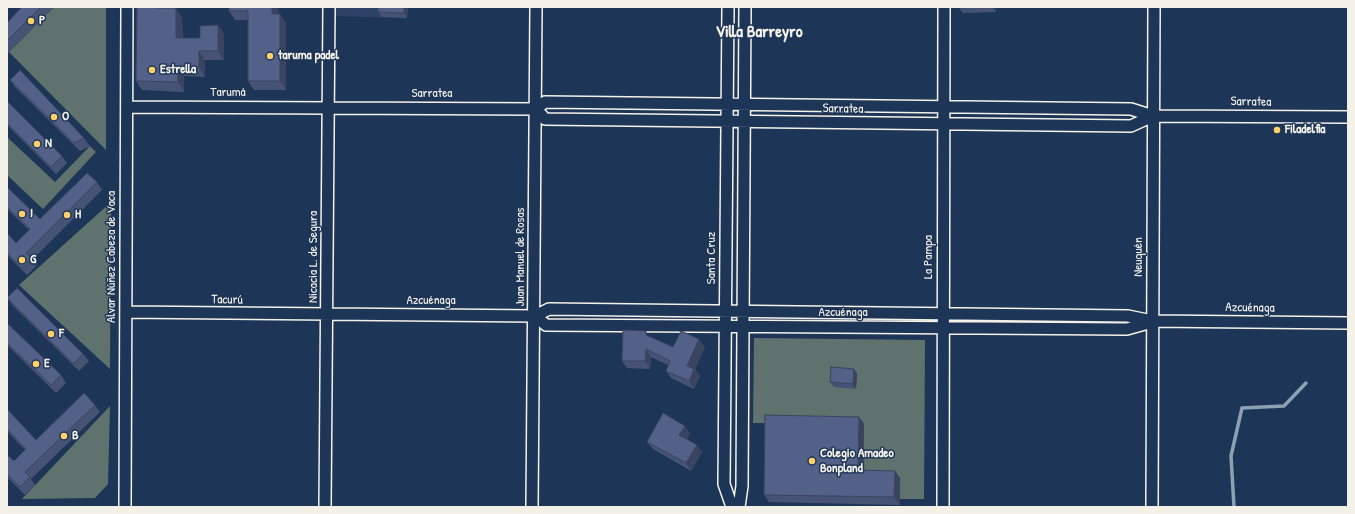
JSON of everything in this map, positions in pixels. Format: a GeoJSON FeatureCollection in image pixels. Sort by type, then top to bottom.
{"type":"FeatureCollection","features":[{"type":"Feature","properties":{"kind":"street","name":"Alvar Núñez Cabeza de Vaca"},"geometry":{"type":"LineString","coordinates":[[125,507],[127,7]]}},
{"type":"Feature","properties":{"kind":"street","name":"Nicacia L. de Segura"},"geometry":{"type":"LineString","coordinates":[[325,507],[329,7]]}},
{"type":"Feature","properties":{"kind":"street","name":"Juan Manuel de Rosas"},"geometry":{"type":"LineString","coordinates":[[532,507],[536,7]]}},
{"type":"Feature","properties":{"kind":"street","name":"Santa Cruz"},"geometry":{"type":"LineString","coordinates":[[728,7],[724,484],[732,507]]}},
{"type":"Feature","properties":{"kind":"street"},"geometry":{"type":"LineString","coordinates":[[739,507],[742,486],[745,7]]}},
{"type":"Feature","properties":{"kind":"street","name":"La Pampa"},"geometry":{"type":"LineString","coordinates":[[943,507],[942,328],[944,7]]}},
{"type":"Feature","properties":{"kind":"street","name":"Neuquén"},"geometry":{"type":"LineString","coordinates":[[1152,507],[1154,7]]}},
{"type":"Feature","properties":{"kind":"street","name":"Sarratea"},"geometry":{"type":"LineString","coordinates":[[328,107],[536,109],[545,102],[1130,109],[1153,116],[1348,117]]}},
{"type":"Feature","properties":{"kind":"street","name":"Tarumá"},"geometry":{"type":"LineString","coordinates":[[127,106],[328,107]]}},
{"type":"Feature","properties":{"kind":"street","name":"Sarratea"},"geometry":{"type":"LineString","coordinates":[[536,109],[545,119],[944,124],[1131,126],[1153,116]]}},
{"type":"Feature","properties":{"kind":"street","name":"Azcuénaga"},"geometry":{"type":"LineString","coordinates":[[327,315],[534,316],[549,309],[1128,316],[1152,321],[1348,323]]}},
{"type":"Feature","properties":{"kind":"street","name":"Tacurú"},"geometry":{"type":"LineString","coordinates":[[126,312],[327,315]]}},
{"type":"Feature","properties":{"kind":"street","name":"Azcuénaga"},"geometry":{"type":"LineString","coordinates":[[534,316],[546,325],[743,327],[1127,329],[1152,321]]}},
{"type":"Feature","properties":{"kind":"shaded area"},"geometry":{"type":"Polygon","coordinates":[[[331,7],[408,7],[407,18],[331,16],[331,7]]]}},
{"type":"Feature","properties":{"kind":"green space"},"geometry":{"type":"Polygon","coordinates":[[[54,7],[106,7],[106,150],[9,52],[54,7]]]}},
{"type":"Feature","properties":{"kind":"green space"},"geometry":{"type":"Polygon","coordinates":[[[7,137],[55,182],[90,146],[96,152],[43,209],[7,175],[7,137]]]}},
{"type":"Feature","properties":{"kind":"green space"},"geometry":{"type":"Polygon","coordinates":[[[111,202],[110,369],[19,285],[111,202]]]}},
{"type":"Feature","properties":{"kind":"green space"},"geometry":{"type":"Polygon","coordinates":[[[754,338],[925,340],[924,499],[900,499],[900,478],[863,478],[864,424],[753,423],[754,338]]]}},
{"type":"Feature","properties":{"kind":"green space"},"geometry":{"type":"Polygon","coordinates":[[[110,406],[108,484],[95,498],[22,499],[110,406]]]}},
{"type":"Feature","properties":{"kind":"building"},"geometry":{"type":"Polygon","coordinates":[[[22,7],[41,7],[7,41],[7,23],[22,7]]]}},
{"type":"Feature","properties":{"kind":"building"},"geometry":{"type":"Polygon","coordinates":[[[137,7],[176,8],[176,38],[200,38],[200,26],[218,25],[218,51],[199,51],[199,67],[178,67],[178,82],[136,81],[137,7]]]}},
{"type":"Feature","properties":{"kind":"building","name":"taruma padel"},"geometry":{"type":"Polygon","coordinates":[[[229,7],[272,7],[272,14],[280,14],[280,81],[248,81],[248,11],[229,11],[229,7]]]}},
{"type":"Feature","properties":{"kind":"building"},"geometry":{"type":"Polygon","coordinates":[[[378,7],[404,7],[404,13],[378,12],[378,7]]]}},
{"type":"Feature","properties":{"kind":"building"},"geometry":{"type":"Polygon","coordinates":[[[959,7],[992,7],[959,8],[959,7]]]}},
{"type":"Feature","properties":{"kind":"building","name":"O"},"geometry":{"type":"Polygon","coordinates":[[[20,70],[84,138],[74,143],[10,80],[20,70]]]}},
{"type":"Feature","properties":{"kind":"building","name":"N"},"geometry":{"type":"Polygon","coordinates":[[[7,101],[62,156],[51,167],[7,123],[7,101]]]}},
{"type":"Feature","properties":{"kind":"building"},"geometry":{"type":"Polygon","coordinates":[[[87,173],[97,182],[26,253],[32,258],[22,268],[7,253],[7,233],[16,243],[30,229],[7,207],[7,187],[40,219],[87,173]]]}},
{"type":"Feature","properties":{"kind":"building","name":"F"},"geometry":{"type":"Polygon","coordinates":[[[17,288],[83,354],[74,364],[7,298],[17,288]]]}},
{"type":"Feature","properties":{"kind":"building","name":"E"},"geometry":{"type":"Polygon","coordinates":[[[7,323],[61,375],[51,385],[7,343],[7,323]]]}},
{"type":"Feature","properties":{"kind":"building"},"geometry":{"type":"Polygon","coordinates":[[[623,330],[646,331],[646,335],[673,347],[681,331],[699,339],[687,366],[694,369],[689,381],[666,371],[670,361],[646,349],[645,361],[622,361],[623,330]]]}},
{"type":"Feature","properties":{"kind":"building"},"geometry":{"type":"Polygon","coordinates":[[[831,367],[854,369],[853,384],[830,382],[831,367]]]}},
{"type":"Feature","properties":{"kind":"building"},"geometry":{"type":"Polygon","coordinates":[[[84,393],[95,405],[25,472],[30,477],[20,487],[7,474],[7,455],[14,461],[26,449],[7,429],[7,409],[36,440],[84,393]]]}},
{"type":"Feature","properties":{"kind":"building"},"geometry":{"type":"Polygon","coordinates":[[[663,413],[685,426],[679,435],[697,445],[686,463],[647,442],[663,413]]]}},
{"type":"Feature","properties":{"kind":"building"},"geometry":{"type":"Polygon","coordinates":[[[765,415],[859,417],[858,470],[895,471],[894,497],[764,495],[765,415]]]}},
{"type":"Feature","properties":{"kind":"waterway"},"geometry":{"type":"LineString","coordinates":[[1234,507],[1231,456],[1242,408],[1284,406],[1306,383]]}},
{"type":"Feature","properties":{"kind":"place","name":"P"},"geometry":{"type":"Point","coordinates":[31,21]}},
{"type":"Feature","properties":{"kind":"place","name":"taruma padel"},"geometry":{"type":"Point","coordinates":[270,56]}},
{"type":"Feature","properties":{"kind":"place","name":"Estrella"},"geometry":{"type":"Point","coordinates":[152,70]}},
{"type":"Feature","properties":{"kind":"place","name":"O"},"geometry":{"type":"Point","coordinates":[54,117]}},
{"type":"Feature","properties":{"kind":"place","name":"Filadelfia"},"geometry":{"type":"Point","coordinates":[1277,130]}},
{"type":"Feature","properties":{"kind":"place","name":"N"},"geometry":{"type":"Point","coordinates":[37,144]}},
{"type":"Feature","properties":{"kind":"place","name":"I"},"geometry":{"type":"Point","coordinates":[22,214]}},
{"type":"Feature","properties":{"kind":"place","name":"H"},"geometry":{"type":"Point","coordinates":[67,215]}},
{"type":"Feature","properties":{"kind":"place","name":"G"},"geometry":{"type":"Point","coordinates":[22,260]}},
{"type":"Feature","properties":{"kind":"place","name":"F"},"geometry":{"type":"Point","coordinates":[51,334]}},
{"type":"Feature","properties":{"kind":"place","name":"E"},"geometry":{"type":"Point","coordinates":[36,364]}},
{"type":"Feature","properties":{"kind":"place","name":"B"},"geometry":{"type":"Point","coordinates":[64,436]}},
{"type":"Feature","properties":{"kind":"place","name":"Colegio Amadeo Bonpland"},"geometry":{"type":"Point","coordinates":[812,461]}},
{"type":"Feature","properties":{"kind":"district","name":"Villa Barreyro"},"geometry":{"type":"Point","coordinates":[759,32]}}]}
